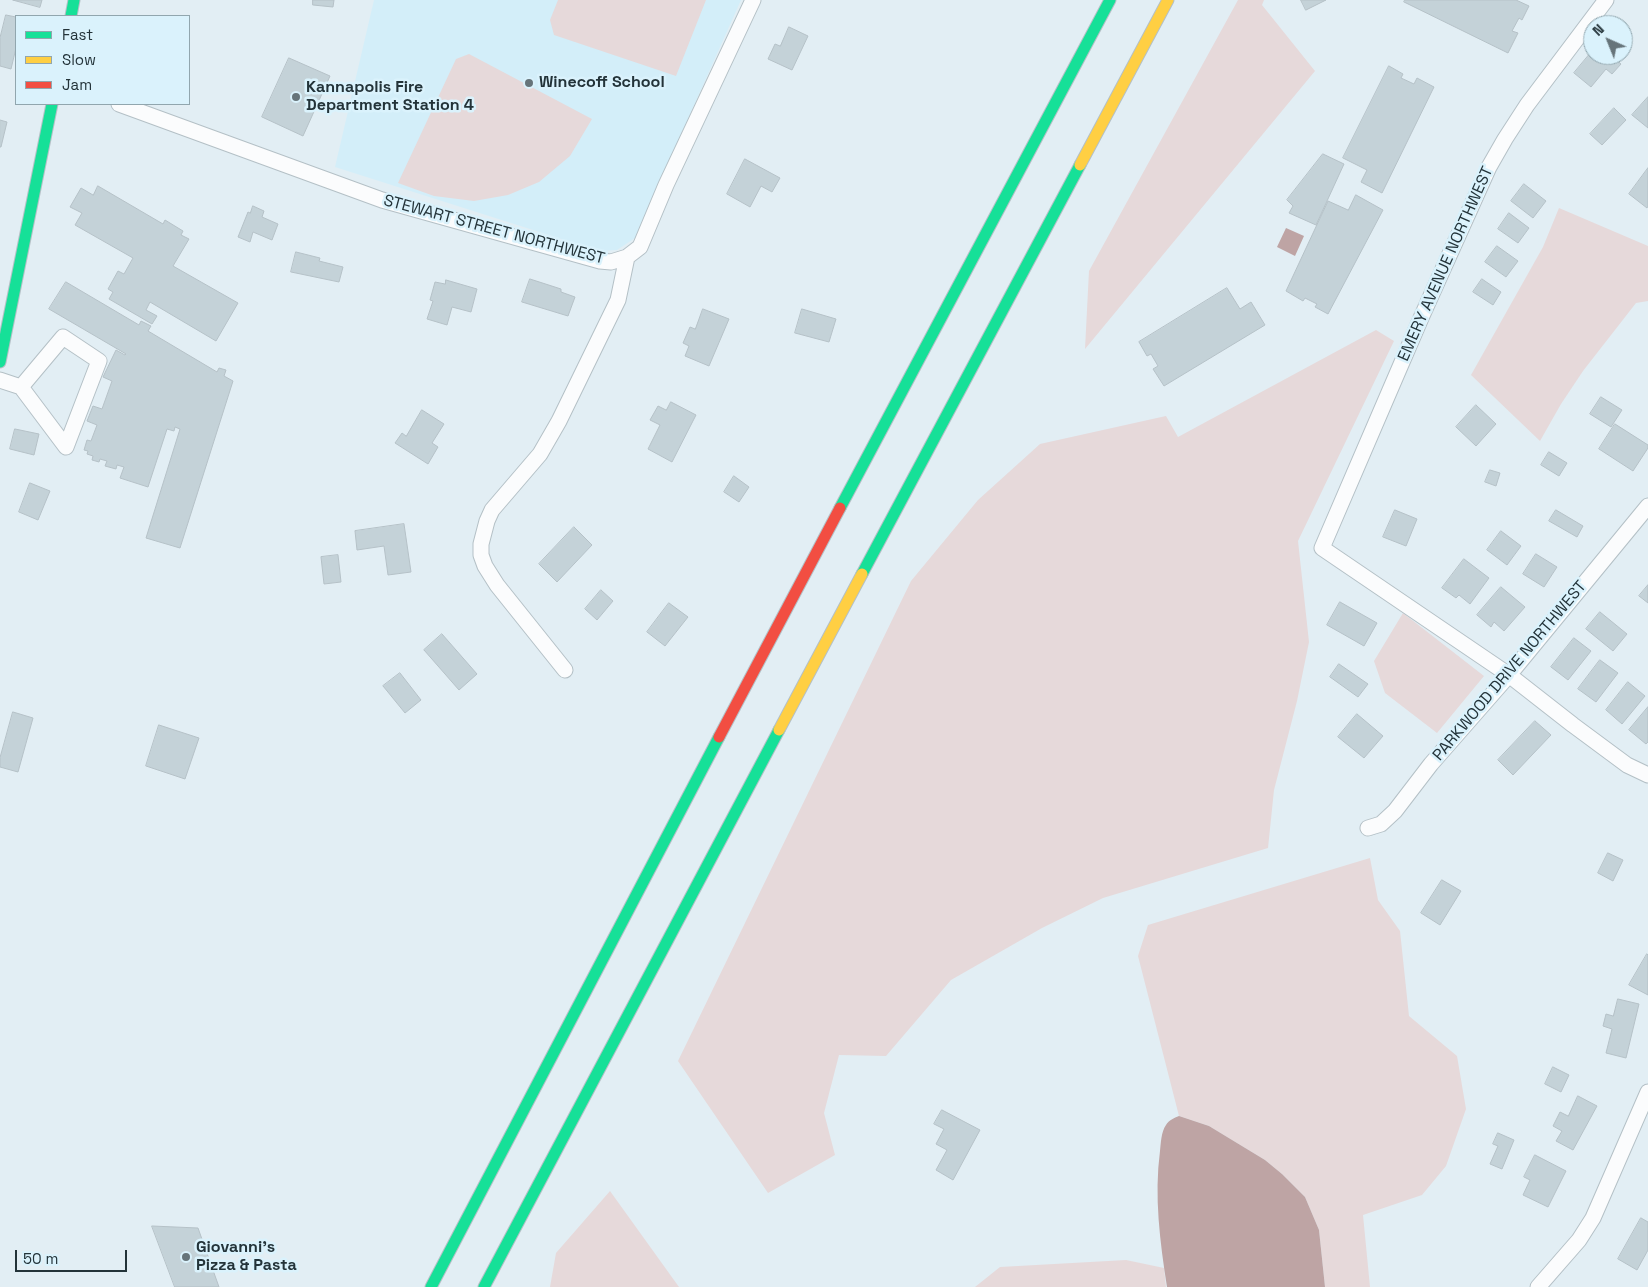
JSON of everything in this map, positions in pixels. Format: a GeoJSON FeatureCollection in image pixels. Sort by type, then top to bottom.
{"type":"FeatureCollection","features":[{"type":"Feature","properties":{"kind":"main road"},"geometry":{"type":"LineString","coordinates":[[71,15],[74,0]]}},
{"type":"Feature","properties":{"kind":"main road"},"geometry":{"type":"LineString","coordinates":[[431,1287],[738,700],[1110,0]]}},
{"type":"Feature","properties":{"kind":"main road"},"geometry":{"type":"LineString","coordinates":[[484,1287],[686,902],[1169,0]]}},
{"type":"Feature","properties":{"kind":"main road"},"geometry":{"type":"LineString","coordinates":[[0,362],[52,105]]}},
{"type":"Feature","properties":{"kind":"street","name":"STEWART STREET NORTHWEST"},"geometry":{"type":"LineString","coordinates":[[122,105],[382,200],[600,261],[610,262],[627,257],[640,247],[666,185],[753,0]]}},
{"type":"Feature","properties":{"kind":"street","name":"EMERY AVENUE NORTHWEST"},"geometry":{"type":"LineString","coordinates":[[1509,675],[1322,548],[1421,318],[1489,167],[1527,105],[1606,0]]}},
{"type":"Feature","properties":{"kind":"street"},"geometry":{"type":"LineString","coordinates":[[565,670],[497,585],[485,566],[481,554],[481,544],[492,510],[540,454],[559,421],[618,300],[627,257]]}},
{"type":"Feature","properties":{"kind":"street"},"geometry":{"type":"LineString","coordinates":[[0,380],[21,387],[66,447],[99,361],[63,337],[21,387]]}},
{"type":"Feature","properties":{"kind":"street","name":"PARKWOOD DRIVE NORTHWEST"},"geometry":{"type":"LineString","coordinates":[[1368,828],[1381,824],[1395,811],[1431,764],[1509,675],[1648,506]]}},
{"type":"Feature","properties":{"kind":"street"},"geometry":{"type":"LineString","coordinates":[[1509,675],[1627,765],[1648,775]]}},
{"type":"Feature","properties":{"kind":"street"},"geometry":{"type":"LineString","coordinates":[[1538,1287],[1579,1240],[1592,1218],[1648,1092]]}},
{"type":"Feature","properties":{"kind":"shaded area","name":"Winecoff School"},"geometry":{"type":"Polygon","coordinates":[[[374,0],[741,0],[635,238],[617,250],[599,251],[335,167],[374,0]]]}},
{"type":"Feature","properties":{"kind":"shaded area"},"geometry":{"type":"Polygon","coordinates":[[[558,0],[706,0],[676,76],[554,35],[550,20],[558,0]]]}},
{"type":"Feature","properties":{"kind":"shaded area"},"geometry":{"type":"Polygon","coordinates":[[[1238,0],[1264,0],[1262,5],[1315,71],[1085,349],[1089,271],[1238,0]]]}},
{"type":"Feature","properties":{"kind":"shaded area"},"geometry":{"type":"Polygon","coordinates":[[[469,54],[592,119],[570,156],[539,182],[508,195],[474,201],[434,196],[398,183],[456,59],[469,54]]]}},
{"type":"Feature","properties":{"kind":"shaded area"},"geometry":{"type":"Polygon","coordinates":[[[1559,208],[1648,246],[1648,301],[1636,303],[1583,371],[1540,441],[1471,375],[1543,247],[1559,208]]]}},
{"type":"Feature","properties":{"kind":"shaded area"},"geometry":{"type":"Polygon","coordinates":[[[1286,228],[1304,236],[1295,256],[1277,247],[1286,228]]]}},
{"type":"Feature","properties":{"kind":"shaded area"},"geometry":{"type":"Polygon","coordinates":[[[1376,330],[1394,341],[1298,541],[1309,642],[1297,701],[1274,790],[1268,848],[1103,898],[1042,928],[951,980],[886,1056],[839,1055],[824,1113],[835,1155],[768,1193],[678,1061],[911,581],[978,500],[1040,444],[1166,416],[1178,437],[1376,330]]]}},
{"type":"Feature","properties":{"kind":"shaded area"},"geometry":{"type":"Polygon","coordinates":[[[1403,613],[1484,676],[1437,733],[1385,693],[1374,661],[1403,613]]]}},
{"type":"Feature","properties":{"kind":"shaded area"},"geometry":{"type":"Polygon","coordinates":[[[1370,858],[1378,900],[1400,931],[1409,1016],[1457,1056],[1466,1109],[1446,1166],[1422,1195],[1363,1215],[1370,1287],[1325,1287],[1319,1230],[1305,1197],[1265,1160],[1209,1126],[1179,1116],[1138,956],[1148,925],[1370,858]]]}},
{"type":"Feature","properties":{"kind":"shaded area"},"geometry":{"type":"Polygon","coordinates":[[[1179,1116],[1209,1126],[1265,1160],[1305,1197],[1319,1230],[1325,1287],[1167,1287],[1159,1219],[1158,1168],[1163,1131],[1173,1118],[1179,1116]]]}},
{"type":"Feature","properties":{"kind":"shaded area"},"geometry":{"type":"Polygon","coordinates":[[[610,1191],[679,1287],[550,1287],[556,1253],[610,1191]]]}},
{"type":"Feature","properties":{"kind":"shaded area"},"geometry":{"type":"Polygon","coordinates":[[[1126,1260],[1164,1268],[1166,1287],[975,1287],[1000,1267],[1126,1260]]]}},
{"type":"Feature","properties":{"kind":"building"},"geometry":{"type":"Polygon","coordinates":[[[13,0],[42,0],[40,7],[13,0]]]}},
{"type":"Feature","properties":{"kind":"building"},"geometry":{"type":"Polygon","coordinates":[[[313,0],[334,0],[333,7],[313,5],[313,0]]]}},
{"type":"Feature","properties":{"kind":"building"},"geometry":{"type":"Polygon","coordinates":[[[1301,0],[1326,0],[1306,10],[1301,0]]]}},
{"type":"Feature","properties":{"kind":"building"},"geometry":{"type":"Polygon","coordinates":[[[1405,0],[1516,0],[1529,6],[1522,20],[1519,18],[1512,31],[1518,33],[1508,53],[1404,2],[1405,0]]]}},
{"type":"Feature","properties":{"kind":"building"},"geometry":{"type":"Polygon","coordinates":[[[6,15],[15,17],[15,52],[11,69],[0,66],[0,38],[6,15]]]}},
{"type":"Feature","properties":{"kind":"building"},"geometry":{"type":"Polygon","coordinates":[[[789,27],[808,36],[792,70],[768,59],[775,44],[780,46],[789,27]]]}},
{"type":"Feature","properties":{"kind":"building","name":"Kannapolis Fire Department Station 4"},"geometry":{"type":"Polygon","coordinates":[[[289,58],[330,76],[303,136],[262,117],[289,58]]]}},
{"type":"Feature","properties":{"kind":"building"},"geometry":{"type":"Polygon","coordinates":[[[1583,62],[1583,65],[1620,65],[1612,74],[1606,69],[1591,87],[1574,73],[1583,62]]]}},
{"type":"Feature","properties":{"kind":"building"},"geometry":{"type":"Polygon","coordinates":[[[1389,66],[1403,74],[1401,78],[1414,84],[1417,78],[1434,87],[1382,193],[1361,182],[1367,170],[1343,158],[1389,66]]]}},
{"type":"Feature","properties":{"kind":"building"},"geometry":{"type":"Polygon","coordinates":[[[1648,97],[1648,128],[1632,115],[1648,97]]]}},
{"type":"Feature","properties":{"kind":"building"},"geometry":{"type":"Polygon","coordinates":[[[1614,108],[1626,120],[1602,145],[1590,134],[1614,108]]]}},
{"type":"Feature","properties":{"kind":"building"},"geometry":{"type":"Polygon","coordinates":[[[0,120],[7,122],[1,147],[0,147],[0,120]]]}},
{"type":"Feature","properties":{"kind":"building"},"geometry":{"type":"Polygon","coordinates":[[[1323,154],[1344,164],[1316,225],[1289,213],[1293,206],[1287,200],[1323,154]]]}},
{"type":"Feature","properties":{"kind":"building"},"geometry":{"type":"Polygon","coordinates":[[[745,159],[780,178],[772,192],[761,186],[750,207],[727,194],[745,159]]]}},
{"type":"Feature","properties":{"kind":"building"},"geometry":{"type":"Polygon","coordinates":[[[1648,168],[1648,206],[1647,208],[1629,194],[1648,168]]]}},
{"type":"Feature","properties":{"kind":"building"},"geometry":{"type":"Polygon","coordinates":[[[1524,184],[1546,201],[1533,218],[1511,201],[1524,184]]]}},
{"type":"Feature","properties":{"kind":"building"},"geometry":{"type":"Polygon","coordinates":[[[98,186],[163,224],[165,220],[183,231],[181,235],[189,239],[173,266],[238,303],[216,341],[150,302],[146,310],[157,316],[152,324],[109,299],[113,292],[108,289],[118,271],[124,274],[133,258],[75,225],[82,213],[70,207],[81,188],[93,195],[98,186]]]}},
{"type":"Feature","properties":{"kind":"building"},"geometry":{"type":"Polygon","coordinates":[[[1356,195],[1383,210],[1328,314],[1315,307],[1317,304],[1305,298],[1303,301],[1286,291],[1328,201],[1348,210],[1356,195]]]}},
{"type":"Feature","properties":{"kind":"building"},"geometry":{"type":"Polygon","coordinates":[[[253,206],[264,211],[262,217],[278,224],[272,240],[253,232],[250,242],[238,237],[248,212],[250,213],[253,206]]]}},
{"type":"Feature","properties":{"kind":"building"},"geometry":{"type":"Polygon","coordinates":[[[1509,213],[1529,228],[1518,243],[1498,229],[1509,213]]]}},
{"type":"Feature","properties":{"kind":"building"},"geometry":{"type":"Polygon","coordinates":[[[1497,246],[1518,261],[1506,277],[1485,262],[1497,246]]]}},
{"type":"Feature","properties":{"kind":"building"},"geometry":{"type":"Polygon","coordinates":[[[296,252],[320,258],[319,261],[343,267],[339,282],[291,272],[296,252]]]}},
{"type":"Feature","properties":{"kind":"building"},"geometry":{"type":"Polygon","coordinates":[[[530,279],[561,289],[561,292],[575,297],[568,316],[522,302],[530,279]]]}},
{"type":"Feature","properties":{"kind":"building"},"geometry":{"type":"Polygon","coordinates":[[[1482,279],[1501,292],[1493,305],[1473,292],[1482,279]]]}},
{"type":"Feature","properties":{"kind":"building"},"geometry":{"type":"Polygon","coordinates":[[[446,280],[477,289],[471,312],[452,307],[447,325],[427,319],[433,301],[430,300],[435,282],[445,284],[446,280]]]}},
{"type":"Feature","properties":{"kind":"building"},"geometry":{"type":"Polygon","coordinates":[[[66,282],[139,325],[141,321],[151,326],[148,331],[217,372],[219,368],[226,370],[224,376],[233,381],[180,548],[146,538],[180,429],[175,427],[174,431],[167,429],[148,487],[120,478],[124,467],[117,465],[116,469],[105,466],[107,461],[100,459],[99,462],[92,460],[93,456],[87,454],[88,451],[84,450],[87,440],[91,441],[97,425],[87,421],[93,406],[102,409],[112,381],[103,377],[116,350],[126,354],[49,309],[66,282]]]}},
{"type":"Feature","properties":{"kind":"building"},"geometry":{"type":"Polygon","coordinates":[[[1227,288],[1240,309],[1251,302],[1265,325],[1164,386],[1153,369],[1158,366],[1151,354],[1147,356],[1139,342],[1227,288]]]}},
{"type":"Feature","properties":{"kind":"building"},"geometry":{"type":"Polygon","coordinates":[[[703,309],[729,319],[709,366],[685,356],[689,346],[683,343],[690,327],[695,329],[703,309]]]}},
{"type":"Feature","properties":{"kind":"building"},"geometry":{"type":"Polygon","coordinates":[[[802,309],[836,319],[829,342],[795,333],[802,309]]]}},
{"type":"Feature","properties":{"kind":"building"},"geometry":{"type":"Polygon","coordinates":[[[1601,397],[1622,410],[1611,427],[1590,414],[1601,397]]]}},
{"type":"Feature","properties":{"kind":"building"},"geometry":{"type":"Polygon","coordinates":[[[671,402],[696,415],[672,462],[648,449],[660,425],[650,420],[658,406],[666,410],[671,402]]]}},
{"type":"Feature","properties":{"kind":"building"},"geometry":{"type":"Polygon","coordinates":[[[1476,405],[1496,424],[1476,446],[1456,427],[1476,405]]]}},
{"type":"Feature","properties":{"kind":"building"},"geometry":{"type":"Polygon","coordinates":[[[422,410],[444,424],[432,443],[438,447],[428,464],[395,443],[402,433],[406,436],[422,410]]]}},
{"type":"Feature","properties":{"kind":"building"},"geometry":{"type":"Polygon","coordinates":[[[1615,424],[1648,445],[1633,471],[1599,449],[1615,424]]]}},
{"type":"Feature","properties":{"kind":"building"},"geometry":{"type":"Polygon","coordinates":[[[15,429],[39,434],[34,455],[10,449],[15,429]]]}},
{"type":"Feature","properties":{"kind":"building"},"geometry":{"type":"Polygon","coordinates":[[[1549,452],[1567,463],[1559,476],[1541,465],[1549,452]]]}},
{"type":"Feature","properties":{"kind":"building"},"geometry":{"type":"Polygon","coordinates":[[[1490,470],[1500,473],[1496,486],[1485,482],[1490,470]]]}},
{"type":"Feature","properties":{"kind":"building"},"geometry":{"type":"Polygon","coordinates":[[[734,476],[749,487],[739,502],[724,492],[734,476]]]}},
{"type":"Feature","properties":{"kind":"building"},"geometry":{"type":"Polygon","coordinates":[[[30,483],[50,491],[38,520],[19,512],[30,483]]]}},
{"type":"Feature","properties":{"kind":"building"},"geometry":{"type":"Polygon","coordinates":[[[1395,510],[1417,519],[1406,546],[1383,537],[1395,510]]]}},
{"type":"Feature","properties":{"kind":"building"},"geometry":{"type":"Polygon","coordinates":[[[1556,510],[1583,526],[1577,537],[1549,521],[1556,510]]]}},
{"type":"Feature","properties":{"kind":"building"},"geometry":{"type":"Polygon","coordinates":[[[404,524],[411,572],[388,575],[384,546],[357,550],[355,531],[404,524]]]}},
{"type":"Feature","properties":{"kind":"building"},"geometry":{"type":"Polygon","coordinates":[[[574,527],[592,545],[557,582],[539,564],[574,527]]]}},
{"type":"Feature","properties":{"kind":"building"},"geometry":{"type":"Polygon","coordinates":[[[1501,531],[1521,546],[1507,565],[1487,550],[1501,531]]]}},
{"type":"Feature","properties":{"kind":"building"},"geometry":{"type":"Polygon","coordinates":[[[1536,554],[1557,567],[1544,587],[1523,574],[1536,554]]]}},
{"type":"Feature","properties":{"kind":"building"},"geometry":{"type":"Polygon","coordinates":[[[338,555],[341,582],[324,584],[321,557],[338,555]]]}},
{"type":"Feature","properties":{"kind":"building"},"geometry":{"type":"Polygon","coordinates":[[[1464,559],[1489,578],[1470,604],[1459,595],[1456,598],[1442,588],[1464,559]]]}},
{"type":"Feature","properties":{"kind":"building"},"geometry":{"type":"Polygon","coordinates":[[[1648,585],[1648,603],[1639,596],[1648,585]]]}},
{"type":"Feature","properties":{"kind":"building"},"geometry":{"type":"Polygon","coordinates":[[[1501,587],[1525,607],[1504,631],[1494,622],[1491,627],[1477,615],[1501,587]]]}},
{"type":"Feature","properties":{"kind":"building"},"geometry":{"type":"Polygon","coordinates":[[[601,590],[613,601],[597,620],[585,609],[601,590]]]}},
{"type":"Feature","properties":{"kind":"building"},"geometry":{"type":"Polygon","coordinates":[[[1340,602],[1377,623],[1364,646],[1327,625],[1340,602]]]}},
{"type":"Feature","properties":{"kind":"building"},"geometry":{"type":"Polygon","coordinates":[[[669,603],[688,617],[665,646],[647,632],[669,603]]]}},
{"type":"Feature","properties":{"kind":"building"},"geometry":{"type":"Polygon","coordinates":[[[1600,612],[1627,634],[1613,651],[1586,629],[1600,612]]]}},
{"type":"Feature","properties":{"kind":"building"},"geometry":{"type":"Polygon","coordinates":[[[442,634],[477,674],[459,690],[424,650],[442,634]]]}},
{"type":"Feature","properties":{"kind":"building"},"geometry":{"type":"Polygon","coordinates":[[[1574,638],[1591,651],[1568,680],[1551,667],[1574,638]]]}},
{"type":"Feature","properties":{"kind":"building"},"geometry":{"type":"Polygon","coordinates":[[[1600,660],[1618,673],[1596,702],[1578,689],[1600,660]]]}},
{"type":"Feature","properties":{"kind":"building"},"geometry":{"type":"Polygon","coordinates":[[[1339,664],[1368,684],[1358,697],[1330,677],[1339,664]]]}},
{"type":"Feature","properties":{"kind":"building"},"geometry":{"type":"Polygon","coordinates":[[[400,673],[421,700],[405,713],[383,686],[400,673]]]}},
{"type":"Feature","properties":{"kind":"building"},"geometry":{"type":"Polygon","coordinates":[[[1628,682],[1645,696],[1622,724],[1606,710],[1628,682]]]}},
{"type":"Feature","properties":{"kind":"building"},"geometry":{"type":"Polygon","coordinates":[[[1648,707],[1648,742],[1646,744],[1629,730],[1648,707]]]}},
{"type":"Feature","properties":{"kind":"building"},"geometry":{"type":"Polygon","coordinates":[[[13,712],[33,718],[18,772],[0,767],[0,758],[13,712]]]}},
{"type":"Feature","properties":{"kind":"building"},"geometry":{"type":"Polygon","coordinates":[[[1357,714],[1383,736],[1364,758],[1338,737],[1357,714]]]}},
{"type":"Feature","properties":{"kind":"building"},"geometry":{"type":"Polygon","coordinates":[[[1535,721],[1551,735],[1513,775],[1498,760],[1535,721]]]}},
{"type":"Feature","properties":{"kind":"building"},"geometry":{"type":"Polygon","coordinates":[[[159,725],[199,738],[185,779],[146,766],[159,725]]]}},
{"type":"Feature","properties":{"kind":"building"},"geometry":{"type":"Polygon","coordinates":[[[1608,853],[1623,860],[1613,881],[1598,873],[1608,853]]]}},
{"type":"Feature","properties":{"kind":"building"},"geometry":{"type":"Polygon","coordinates":[[[1442,880],[1461,891],[1440,925],[1421,913],[1442,880]]]}},
{"type":"Feature","properties":{"kind":"building"},"geometry":{"type":"Polygon","coordinates":[[[1648,955],[1648,995],[1629,985],[1648,955]]]}},
{"type":"Feature","properties":{"kind":"building"},"geometry":{"type":"Polygon","coordinates":[[[1618,999],[1639,1004],[1626,1058],[1606,1053],[1612,1029],[1603,1026],[1606,1014],[1613,1016],[1618,999]]]}},
{"type":"Feature","properties":{"kind":"building"},"geometry":{"type":"Polygon","coordinates":[[[1553,1067],[1569,1075],[1561,1092],[1545,1084],[1553,1067]]]}},
{"type":"Feature","properties":{"kind":"building"},"geometry":{"type":"Polygon","coordinates":[[[1578,1096],[1597,1106],[1573,1150],[1556,1141],[1562,1131],[1553,1126],[1560,1112],[1568,1116],[1578,1096]]]}},
{"type":"Feature","properties":{"kind":"building"},"geometry":{"type":"Polygon","coordinates":[[[942,1110],[980,1130],[953,1180],[936,1170],[947,1150],[936,1144],[944,1129],[934,1124],[942,1110]]]}},
{"type":"Feature","properties":{"kind":"building"},"geometry":{"type":"Polygon","coordinates":[[[1498,1133],[1514,1140],[1502,1169],[1490,1164],[1498,1146],[1493,1144],[1498,1133]]]}},
{"type":"Feature","properties":{"kind":"building"},"geometry":{"type":"Polygon","coordinates":[[[1535,1155],[1566,1171],[1548,1207],[1523,1195],[1530,1180],[1524,1177],[1535,1155]]]}},
{"type":"Feature","properties":{"kind":"building"},"geometry":{"type":"Polygon","coordinates":[[[1641,1218],[1648,1222],[1648,1250],[1637,1270],[1618,1259],[1641,1218]]]}},
{"type":"Feature","properties":{"kind":"building","name":"Giovanni's Pizza & Pasta"},"geometry":{"type":"Polygon","coordinates":[[[152,1226],[198,1228],[219,1287],[175,1287],[152,1226]]]}},
{"type":"Feature","properties":{"kind":"traffic: fast"},"geometry":{"type":"LineString","coordinates":[[71,15],[74,0]]}},
{"type":"Feature","properties":{"kind":"traffic: fast"},"geometry":{"type":"LineString","coordinates":[[840,508],[1110,0]]}},
{"type":"Feature","properties":{"kind":"traffic: fast"},"geometry":{"type":"LineString","coordinates":[[0,362],[52,105]]}},
{"type":"Feature","properties":{"kind":"traffic: fast"},"geometry":{"type":"LineString","coordinates":[[862,574],[1080,165]]}},
{"type":"Feature","properties":{"kind":"traffic: fast"},"geometry":{"type":"LineString","coordinates":[[484,1287],[779,730]]}},
{"type":"Feature","properties":{"kind":"traffic: fast"},"geometry":{"type":"LineString","coordinates":[[431,1287],[719,737]]}},
{"type":"Feature","properties":{"kind":"traffic: slow"},"geometry":{"type":"LineString","coordinates":[[1080,165],[1168,0]]}},
{"type":"Feature","properties":{"kind":"traffic: slow"},"geometry":{"type":"LineString","coordinates":[[779,730],[862,574]]}},
{"type":"Feature","properties":{"kind":"traffic: jam"},"geometry":{"type":"LineString","coordinates":[[719,737],[840,508]]}},
{"type":"Feature","properties":{"kind":"place","name":"Winecoff School"},"geometry":{"type":"Point","coordinates":[529,83]}},
{"type":"Feature","properties":{"kind":"place","name":"Kannapolis Fire Department Station 4"},"geometry":{"type":"Point","coordinates":[296,97]}},
{"type":"Feature","properties":{"kind":"place","name":"Giovanni's Pizza & Pasta"},"geometry":{"type":"Point","coordinates":[186,1257]}}]}
